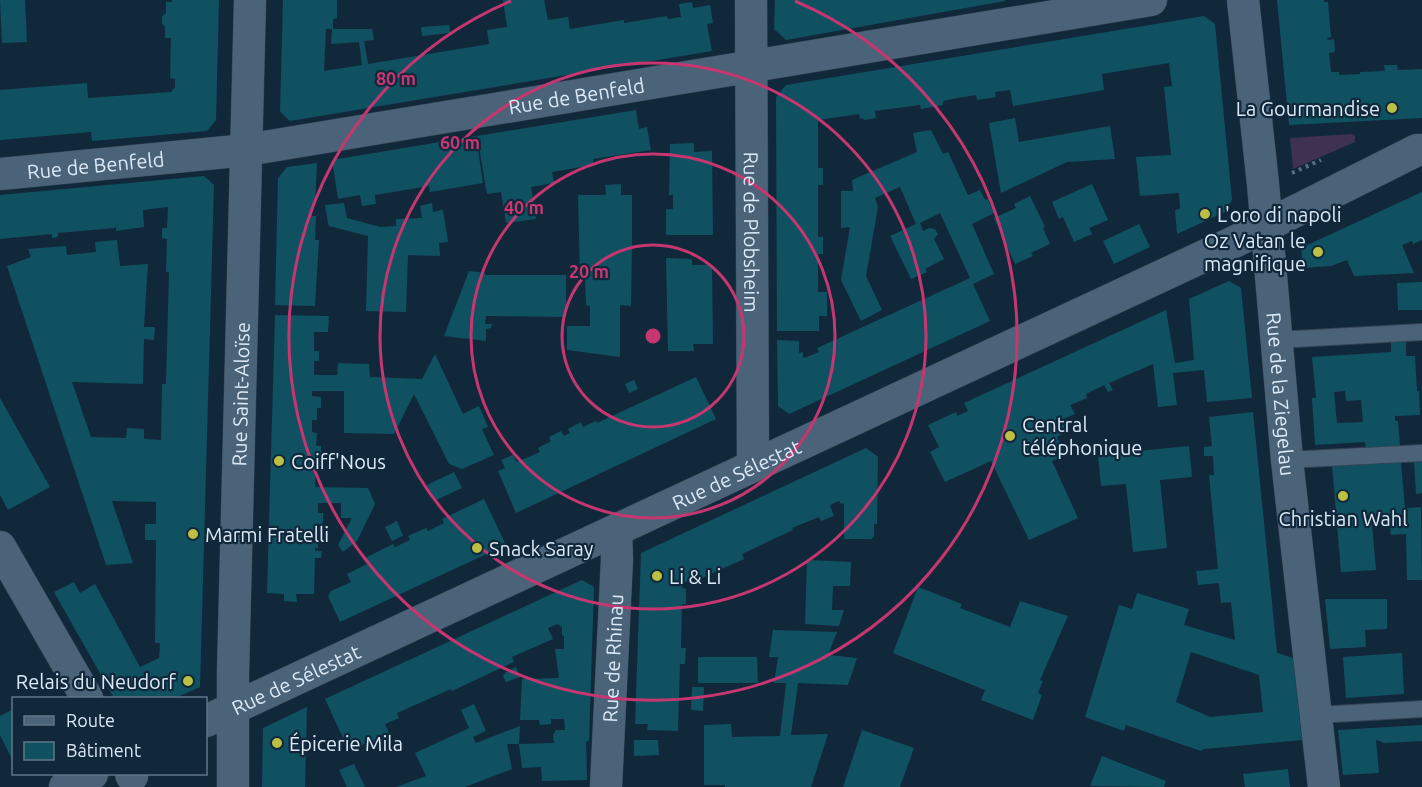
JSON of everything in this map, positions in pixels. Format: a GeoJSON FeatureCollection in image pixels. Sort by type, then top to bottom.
{"type":"FeatureCollection","features":[{"type":"Feature","properties":{"kind":"street","name":"Rue Saint-Aloïse"},"geometry":{"type":"LineString","coordinates":[[234,787],[233,673],[250,0]]}},
{"type":"Feature","properties":{"kind":"street","name":"Rue de Plobsheim"},"geometry":{"type":"LineString","coordinates":[[751,0],[753,466]]}},
{"type":"Feature","properties":{"kind":"street","name":"Rue de Benfeld"},"geometry":{"type":"LineString","coordinates":[[0,174],[247,150],[1152,0]]}},
{"type":"Feature","properties":{"kind":"street","name":"Rue de la Ziegelau"},"geometry":{"type":"LineString","coordinates":[[1243,0],[1287,460],[1324,787]]}},
{"type":"Feature","properties":{"kind":"street","name":"Rue de Sélestat"},"geometry":{"type":"LineString","coordinates":[[207,721],[1230,244],[1386,164],[1417,150],[1422,150]]}},
{"type":"Feature","properties":{"kind":"street","name":"Rue de Rhinau"},"geometry":{"type":"LineString","coordinates":[[606,787],[617,559],[616,530]]}},
{"type":"Feature","properties":{"kind":"street"},"geometry":{"type":"LineString","coordinates":[[0,547],[86,697]]}},
{"type":"Feature","properties":{"kind":"street"},"geometry":{"type":"LineString","coordinates":[[65,787],[90,775]]}},
{"type":"Feature","properties":{"kind":"lane"},"geometry":{"type":"LineString","coordinates":[[1277,340],[1422,332]]}},
{"type":"Feature","properties":{"kind":"lane"},"geometry":{"type":"LineString","coordinates":[[1287,460],[1422,453]]}},
{"type":"Feature","properties":{"kind":"lane"},"geometry":{"type":"LineString","coordinates":[[1317,715],[1422,710]]}},
{"type":"Feature","properties":{"kind":"shaded area"},"geometry":{"type":"Polygon","coordinates":[[[1352,134],[1355,136],[1355,142],[1293,169],[1290,138],[1352,134]]]}},
{"type":"Feature","properties":{"kind":"building"},"geometry":{"type":"Polygon","coordinates":[[[0,0],[25,0],[27,42],[2,43],[0,0]]]}},
{"type":"Feature","properties":{"kind":"building"},"geometry":{"type":"Polygon","coordinates":[[[172,0],[219,0],[216,120],[207,131],[92,141],[91,132],[0,140],[0,90],[87,83],[88,98],[171,92],[175,87],[175,79],[170,78],[171,38],[165,38],[162,16],[166,13],[166,2],[172,2],[172,0]]]}},
{"type":"Feature","properties":{"kind":"building"},"geometry":{"type":"Polygon","coordinates":[[[283,0],[337,0],[337,18],[333,19],[333,29],[372,29],[374,40],[364,41],[368,64],[489,44],[487,30],[507,27],[503,0],[544,0],[548,20],[568,17],[570,29],[624,20],[624,23],[667,16],[668,19],[681,17],[679,4],[692,2],[693,8],[710,5],[713,23],[707,24],[712,51],[290,121],[280,112],[283,0]],[[326,29],[324,71],[362,65],[359,42],[331,44],[332,29],[326,29]]]}},
{"type":"Feature","properties":{"kind":"building"},"geometry":{"type":"Polygon","coordinates":[[[775,0],[1005,1],[786,40],[774,29],[775,0]]]}},
{"type":"Feature","properties":{"kind":"building"},"geometry":{"type":"Polygon","coordinates":[[[1277,0],[1324,0],[1328,2],[1331,37],[1327,38],[1328,40],[1334,39],[1335,52],[1329,53],[1331,72],[1339,72],[1339,75],[1385,71],[1384,65],[1397,65],[1398,70],[1422,69],[1422,118],[1289,125],[1277,0]]]}},
{"type":"Feature","properties":{"kind":"building"},"geometry":{"type":"Polygon","coordinates":[[[1204,16],[1215,24],[1232,200],[1225,212],[1177,234],[1175,210],[1180,209],[1179,193],[1140,196],[1136,157],[1171,155],[1164,87],[1172,86],[1169,63],[1102,74],[1104,90],[1013,106],[1010,90],[995,92],[996,97],[977,100],[976,95],[957,98],[943,101],[943,105],[921,109],[920,105],[875,111],[876,118],[864,120],[860,119],[859,114],[818,120],[818,168],[823,168],[823,185],[818,185],[818,237],[823,237],[823,254],[818,254],[818,292],[827,292],[827,316],[819,316],[819,331],[777,331],[776,97],[786,85],[1204,16]]]}},
{"type":"Feature","properties":{"kind":"building"},"geometry":{"type":"Polygon","coordinates":[[[449,25],[450,33],[422,36],[421,27],[449,25]]]}},
{"type":"Feature","properties":{"kind":"building"},"geometry":{"type":"Polygon","coordinates":[[[636,110],[639,129],[647,127],[651,150],[593,159],[593,165],[552,172],[554,183],[531,187],[536,219],[506,223],[501,192],[487,194],[477,136],[636,110]]]}},
{"type":"Feature","properties":{"kind":"building"},"geometry":{"type":"Polygon","coordinates":[[[1015,118],[1019,142],[1110,126],[1115,159],[1067,162],[1001,193],[989,123],[1015,118]]]}},
{"type":"Feature","properties":{"kind":"building"},"geometry":{"type":"Polygon","coordinates":[[[931,130],[943,154],[948,152],[968,195],[980,190],[985,200],[988,199],[994,213],[972,224],[994,274],[973,284],[990,321],[789,414],[778,406],[777,340],[799,341],[799,353],[803,352],[803,358],[807,357],[819,352],[817,348],[970,278],[940,213],[920,223],[923,231],[929,228],[935,229],[938,234],[934,239],[944,259],[925,269],[927,272],[911,279],[890,236],[916,224],[900,187],[875,198],[878,207],[866,276],[882,310],[861,321],[841,280],[850,227],[841,228],[841,191],[853,191],[852,180],[917,152],[913,133],[931,130]]]}},
{"type":"Feature","properties":{"kind":"building"},"geometry":{"type":"Polygon","coordinates":[[[476,136],[483,183],[430,192],[429,186],[375,195],[376,204],[362,206],[360,195],[338,199],[332,160],[476,136]]]}},
{"type":"Feature","properties":{"kind":"building"},"geometry":{"type":"Polygon","coordinates":[[[694,143],[694,152],[712,151],[713,235],[666,235],[666,209],[673,209],[673,195],[669,195],[670,144],[694,143]]]}},
{"type":"Feature","properties":{"kind":"building"},"geometry":{"type":"Polygon","coordinates":[[[317,163],[315,206],[312,206],[312,216],[316,216],[315,240],[319,240],[315,306],[275,305],[278,178],[287,167],[317,163]]]}},
{"type":"Feature","properties":{"kind":"building"},"geometry":{"type":"Polygon","coordinates":[[[204,176],[214,185],[200,687],[177,697],[113,697],[54,592],[74,582],[80,593],[95,584],[140,667],[159,658],[160,643],[155,643],[156,540],[145,540],[145,524],[156,524],[156,502],[112,501],[133,563],[106,565],[7,266],[31,257],[28,249],[66,246],[67,255],[96,252],[95,242],[117,240],[120,266],[148,264],[144,327],[155,327],[154,340],[144,339],[143,384],[72,382],[91,437],[126,438],[127,428],[144,429],[144,439],[161,440],[162,384],[166,384],[169,272],[166,272],[167,239],[162,238],[162,228],[167,228],[168,207],[143,210],[144,227],[116,231],[116,226],[115,228],[58,233],[58,237],[52,238],[52,234],[0,239],[0,195],[204,176]]]}},
{"type":"Feature","properties":{"kind":"building"},"geometry":{"type":"Polygon","coordinates":[[[621,184],[621,195],[632,195],[632,245],[631,306],[620,305],[620,357],[567,350],[567,326],[590,326],[590,306],[586,305],[585,279],[580,278],[578,195],[606,195],[605,185],[621,184]]]}},
{"type":"Feature","properties":{"kind":"building"},"geometry":{"type":"Polygon","coordinates":[[[1092,184],[1108,220],[1089,228],[1092,234],[1074,242],[1063,217],[1059,219],[1052,202],[1092,184]]]}},
{"type":"Feature","properties":{"kind":"building"},"geometry":{"type":"Polygon","coordinates":[[[1422,192],[1422,240],[1402,245],[1414,273],[1354,276],[1347,260],[1331,266],[1303,268],[1301,248],[1422,192]]]}},
{"type":"Feature","properties":{"kind":"building"},"geometry":{"type":"Polygon","coordinates":[[[1030,196],[1045,227],[1043,228],[1050,244],[1031,253],[1033,256],[1015,264],[994,218],[1016,208],[1014,204],[1030,196]]]}},
{"type":"Feature","properties":{"kind":"building"},"geometry":{"type":"Polygon","coordinates":[[[344,203],[347,218],[380,227],[396,226],[396,219],[422,218],[420,206],[432,203],[433,212],[443,210],[448,242],[439,243],[440,256],[408,255],[406,312],[366,311],[368,236],[329,226],[328,223],[325,205],[344,203]]]}},
{"type":"Feature","properties":{"kind":"building"},"geometry":{"type":"Polygon","coordinates":[[[1139,224],[1150,247],[1114,264],[1103,241],[1139,224]]]}},
{"type":"Feature","properties":{"kind":"building"},"geometry":{"type":"Polygon","coordinates":[[[666,258],[692,259],[692,265],[712,265],[713,344],[693,344],[694,351],[668,351],[666,258]]]}},
{"type":"Feature","properties":{"kind":"building"},"geometry":{"type":"Polygon","coordinates":[[[469,271],[485,273],[485,275],[566,275],[566,317],[486,316],[485,324],[492,324],[491,328],[486,329],[486,341],[444,336],[469,271]]]}},
{"type":"Feature","properties":{"kind":"building"},"geometry":{"type":"Polygon","coordinates":[[[1229,281],[1241,288],[1252,398],[1207,402],[1204,370],[1173,373],[1177,405],[1158,407],[1153,364],[1109,383],[1113,390],[1108,392],[1104,385],[1086,394],[1087,398],[1070,405],[1075,414],[1061,420],[1067,432],[1057,437],[1065,455],[1052,461],[1078,518],[1029,540],[991,461],[945,482],[930,452],[939,447],[928,425],[956,412],[957,416],[968,411],[964,403],[1166,310],[1175,363],[1194,360],[1189,299],[1229,281]]]}},
{"type":"Feature","properties":{"kind":"building"},"geometry":{"type":"Polygon","coordinates":[[[1422,282],[1422,310],[1398,310],[1397,283],[1422,282]]]}},
{"type":"Feature","properties":{"kind":"building"},"geometry":{"type":"Polygon","coordinates":[[[275,315],[329,316],[328,332],[314,332],[314,351],[319,351],[319,361],[314,361],[314,375],[337,375],[338,363],[369,364],[370,377],[422,379],[435,354],[463,414],[479,406],[488,427],[482,429],[494,455],[462,469],[449,464],[414,394],[394,434],[344,433],[344,391],[312,391],[312,396],[321,397],[321,408],[317,408],[317,420],[312,420],[312,432],[317,433],[316,446],[321,446],[321,462],[316,462],[315,487],[368,488],[375,504],[357,541],[343,552],[338,545],[352,518],[341,518],[341,503],[318,503],[318,513],[323,513],[323,527],[318,527],[318,548],[315,548],[315,551],[322,551],[321,558],[315,558],[314,594],[296,594],[297,602],[284,601],[284,594],[267,593],[275,315]]]}},
{"type":"Feature","properties":{"kind":"building"},"geometry":{"type":"Polygon","coordinates":[[[1391,341],[1406,341],[1406,356],[1415,356],[1417,391],[1419,391],[1420,415],[1395,416],[1395,421],[1398,421],[1400,446],[1366,448],[1365,442],[1315,445],[1312,398],[1316,398],[1312,357],[1391,352],[1391,341]],[[1345,391],[1334,392],[1337,423],[1363,422],[1361,400],[1346,401],[1345,391]]]}},
{"type":"Feature","properties":{"kind":"building"},"geometry":{"type":"Polygon","coordinates":[[[696,377],[716,419],[516,513],[498,471],[505,468],[501,460],[513,455],[517,462],[540,452],[538,448],[551,441],[549,437],[561,431],[564,436],[570,433],[568,429],[581,422],[583,427],[596,421],[597,423],[696,377]]]}},
{"type":"Feature","properties":{"kind":"building"},"geometry":{"type":"Polygon","coordinates":[[[634,380],[638,389],[629,393],[625,384],[634,380]]]}},
{"type":"Feature","properties":{"kind":"building"},"geometry":{"type":"Polygon","coordinates":[[[0,398],[50,487],[8,510],[0,495],[0,398]]]}},
{"type":"Feature","properties":{"kind":"building"},"geometry":{"type":"Polygon","coordinates":[[[1253,412],[1277,653],[1293,658],[1302,740],[1201,751],[1126,725],[1124,731],[1085,717],[1119,605],[1132,609],[1137,593],[1189,609],[1184,625],[1235,640],[1231,602],[1221,603],[1219,583],[1198,585],[1196,571],[1218,569],[1209,475],[1214,475],[1213,456],[1204,456],[1204,447],[1212,446],[1209,417],[1253,412]],[[1191,652],[1176,702],[1210,717],[1263,712],[1259,675],[1191,652]]]}},
{"type":"Feature","properties":{"kind":"building"},"geometry":{"type":"Polygon","coordinates":[[[1189,446],[1192,477],[1160,480],[1167,548],[1133,552],[1126,484],[1101,486],[1098,455],[1189,446]]]}},
{"type":"Feature","properties":{"kind":"building"},"geometry":{"type":"Polygon","coordinates":[[[866,448],[878,457],[877,524],[874,524],[874,537],[844,539],[844,503],[841,504],[839,501],[830,505],[834,516],[821,521],[819,517],[792,528],[793,530],[742,554],[744,559],[693,582],[692,579],[683,583],[682,588],[686,589],[686,604],[682,604],[681,648],[686,648],[685,664],[680,664],[678,731],[647,730],[648,724],[635,724],[641,553],[866,448]]]}},
{"type":"Feature","properties":{"kind":"building"},"geometry":{"type":"Polygon","coordinates":[[[1422,461],[1422,493],[1416,494],[1414,462],[1422,461]]]}},
{"type":"Feature","properties":{"kind":"building"},"geometry":{"type":"Polygon","coordinates":[[[1401,462],[1405,508],[1421,507],[1422,580],[1407,580],[1406,534],[1391,535],[1390,525],[1372,525],[1376,570],[1341,572],[1332,465],[1401,462]]]}},
{"type":"Feature","properties":{"kind":"building"},"geometry":{"type":"Polygon","coordinates":[[[454,472],[462,488],[434,501],[427,485],[454,472]]]}},
{"type":"Feature","properties":{"kind":"building"},"geometry":{"type":"Polygon","coordinates":[[[484,499],[506,545],[340,622],[328,596],[331,591],[351,582],[347,574],[367,564],[365,558],[393,544],[395,547],[410,540],[408,536],[426,528],[428,531],[444,523],[442,519],[484,499]]]}},
{"type":"Feature","properties":{"kind":"building"},"geometry":{"type":"Polygon","coordinates":[[[397,521],[403,536],[392,541],[385,527],[397,521]]]}},
{"type":"Feature","properties":{"kind":"building"},"geometry":{"type":"Polygon","coordinates":[[[807,560],[851,562],[850,586],[833,586],[832,610],[844,610],[839,626],[805,624],[807,560]]]}},
{"type":"Feature","properties":{"kind":"building"},"geometry":{"type":"Polygon","coordinates":[[[582,580],[594,587],[589,741],[586,742],[587,780],[542,781],[541,767],[522,768],[519,744],[554,743],[553,735],[556,730],[565,730],[564,719],[551,719],[551,724],[540,725],[539,720],[520,720],[522,679],[559,678],[555,649],[564,649],[564,636],[562,627],[557,624],[548,628],[553,639],[512,657],[514,662],[452,691],[451,689],[397,713],[399,718],[385,724],[390,735],[388,741],[375,746],[369,742],[349,751],[325,699],[582,580]]]}},
{"type":"Feature","properties":{"kind":"building"},"geometry":{"type":"Polygon","coordinates":[[[918,587],[962,604],[960,608],[1010,627],[1020,601],[1068,616],[1040,680],[1043,681],[1038,693],[1042,695],[1033,720],[981,700],[985,690],[893,653],[918,587]]]}},
{"type":"Feature","properties":{"kind":"building"},"geometry":{"type":"Polygon","coordinates":[[[1325,599],[1387,599],[1387,629],[1365,630],[1366,647],[1330,649],[1325,599]]]}},
{"type":"Feature","properties":{"kind":"building"},"geometry":{"type":"Polygon","coordinates":[[[773,630],[837,632],[828,655],[857,658],[848,685],[798,683],[791,735],[828,734],[811,787],[704,785],[704,725],[731,724],[732,737],[780,736],[786,683],[774,683],[778,657],[769,657],[773,630]]]}},
{"type":"Feature","properties":{"kind":"building"},"geometry":{"type":"Polygon","coordinates":[[[1402,653],[1404,694],[1346,698],[1343,657],[1402,653]]]}},
{"type":"Feature","properties":{"kind":"building"},"geometry":{"type":"Polygon","coordinates":[[[698,657],[757,657],[758,683],[698,683],[698,657]]]}},
{"type":"Feature","properties":{"kind":"building"},"geometry":{"type":"Polygon","coordinates":[[[516,667],[520,677],[506,682],[503,676],[516,667]]]}},
{"type":"Feature","properties":{"kind":"building"},"geometry":{"type":"Polygon","coordinates":[[[692,687],[704,687],[703,711],[691,710],[692,687]]]}},
{"type":"Feature","properties":{"kind":"building"},"geometry":{"type":"Polygon","coordinates":[[[474,704],[486,731],[473,737],[476,743],[520,726],[519,744],[507,744],[512,769],[465,787],[396,787],[426,776],[415,753],[469,728],[461,710],[474,704]]]}},
{"type":"Feature","properties":{"kind":"building"},"geometry":{"type":"Polygon","coordinates":[[[307,707],[305,787],[262,787],[263,728],[307,707]]]}},
{"type":"Feature","properties":{"kind":"building"},"geometry":{"type":"Polygon","coordinates":[[[12,710],[12,759],[0,735],[0,716],[12,710]]]}},
{"type":"Feature","properties":{"kind":"building"},"geometry":{"type":"Polygon","coordinates":[[[1422,725],[1422,741],[1385,743],[1376,740],[1379,773],[1343,775],[1338,730],[1422,725]]]}},
{"type":"Feature","properties":{"kind":"building"},"geometry":{"type":"Polygon","coordinates":[[[862,730],[914,748],[900,787],[843,787],[862,730]]]}},
{"type":"Feature","properties":{"kind":"building"},"geometry":{"type":"Polygon","coordinates":[[[634,740],[658,740],[659,755],[634,756],[634,740]]]}},
{"type":"Feature","properties":{"kind":"building"},"geometry":{"type":"Polygon","coordinates":[[[1102,756],[1166,781],[1164,787],[1090,786],[1102,756]]]}},
{"type":"Feature","properties":{"kind":"building"},"geometry":{"type":"Polygon","coordinates":[[[354,764],[365,787],[347,787],[339,770],[354,764]]]}},
{"type":"Feature","properties":{"kind":"building"},"geometry":{"type":"Polygon","coordinates":[[[1288,769],[1290,787],[1245,787],[1243,774],[1288,769]]]}},
{"type":"Feature","properties":{"kind":"place","name":"La Gourmandise"},"geometry":{"type":"Point","coordinates":[1392,108]}},
{"type":"Feature","properties":{"kind":"place","name":"L'oro di napoli"},"geometry":{"type":"Point","coordinates":[1205,214]}},
{"type":"Feature","properties":{"kind":"place","name":"Oz Vatan le magnifique"},"geometry":{"type":"Point","coordinates":[1318,252]}},
{"type":"Feature","properties":{"kind":"place","name":"Central téléphonique"},"geometry":{"type":"Point","coordinates":[1010,436]}},
{"type":"Feature","properties":{"kind":"place","name":"Coiff'Nous"},"geometry":{"type":"Point","coordinates":[279,461]}},
{"type":"Feature","properties":{"kind":"place","name":"Christian Wahl"},"geometry":{"type":"Point","coordinates":[1343,496]}},
{"type":"Feature","properties":{"kind":"place","name":"Marmi Fratelli"},"geometry":{"type":"Point","coordinates":[193,534]}},
{"type":"Feature","properties":{"kind":"place","name":"Snack Saray"},"geometry":{"type":"Point","coordinates":[477,548]}},
{"type":"Feature","properties":{"kind":"place","name":"Li & Li"},"geometry":{"type":"Point","coordinates":[657,576]}},
{"type":"Feature","properties":{"kind":"place","name":"Relais du Neudorf"},"geometry":{"type":"Point","coordinates":[188,681]}},
{"type":"Feature","properties":{"kind":"place","name":"Épicerie Mila"},"geometry":{"type":"Point","coordinates":[277,743]}}]}
